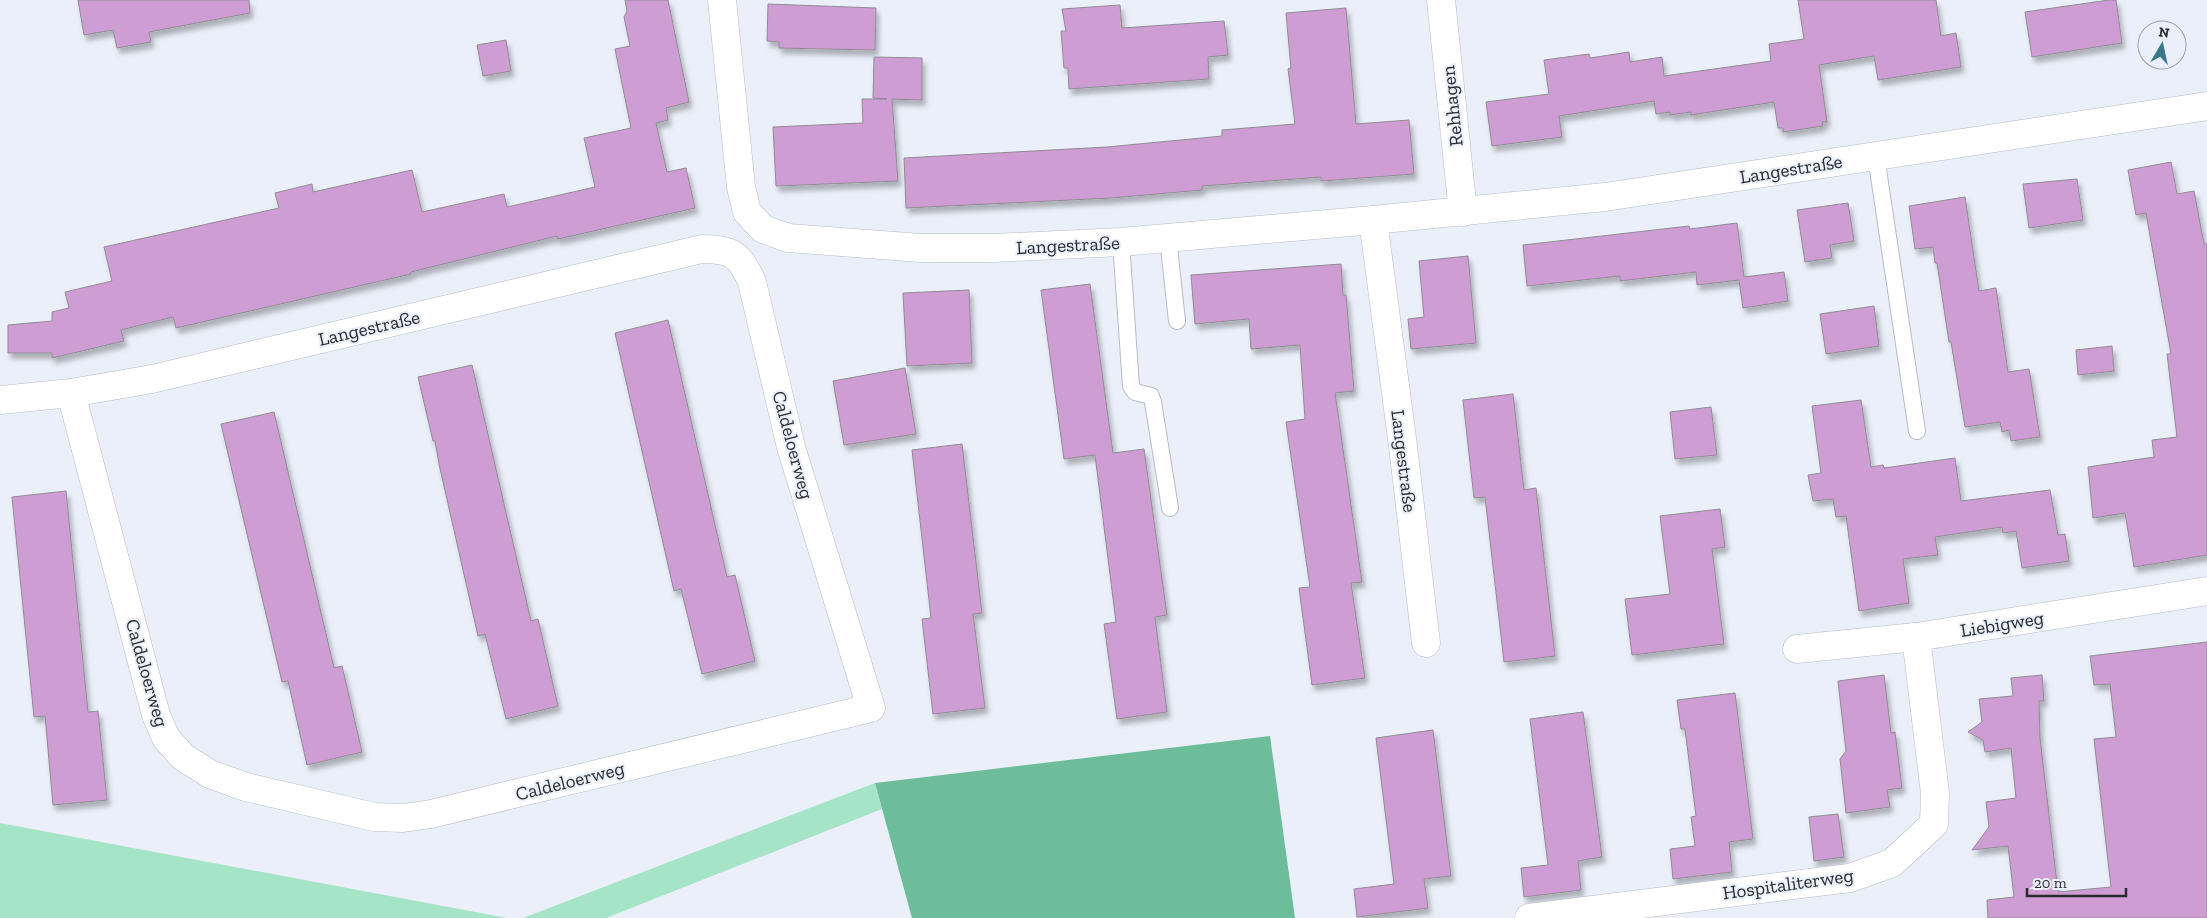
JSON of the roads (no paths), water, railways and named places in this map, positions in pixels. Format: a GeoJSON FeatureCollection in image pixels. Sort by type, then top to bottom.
{"type":"FeatureCollection","features":[{"type":"Feature","properties":{"kind":"street","name":"Langestraße"},"geometry":{"type":"LineString","coordinates":[[722,0],[741,187],[747,212],[763,229],[788,238],[921,248],[994,248],[1121,242],[1463,212],[1605,197],[2207,106]]}},
{"type":"Feature","properties":{"kind":"street","name":"Rehhagen"},"geometry":{"type":"LineString","coordinates":[[1441,0],[1463,212]]}},
{"type":"Feature","properties":{"kind":"street","name":"Langestraße"},"geometry":{"type":"LineString","coordinates":[[1373,220],[1403,446],[1426,643]]}},
{"type":"Feature","properties":{"kind":"street","name":"Langestraße"},"geometry":{"type":"LineString","coordinates":[[0,400],[70,393],[152,379],[702,249],[720,249],[735,254]]}},
{"type":"Feature","properties":{"kind":"street","name":"Caldeloerweg"},"geometry":{"type":"LineString","coordinates":[[70,393],[156,715],[166,738],[183,757],[210,774],[246,787],[374,817],[403,818],[431,814],[871,708],[791,447],[752,282],[746,268],[735,254]]}},
{"type":"Feature","properties":{"kind":"street","name":"Liebigweg"},"geometry":{"type":"LineString","coordinates":[[1797,649],[1916,637],[2207,590]]}},
{"type":"Feature","properties":{"kind":"street","name":"Hospitaliterweg"},"geometry":{"type":"LineString","coordinates":[[1529,918],[1850,878],[1892,863],[1934,824],[1935,793],[1916,637]]}},
{"type":"Feature","properties":{"kind":"lane"},"geometry":{"type":"LineString","coordinates":[[1876,156],[1917,431]]}},
{"type":"Feature","properties":{"kind":"lane"},"geometry":{"type":"LineString","coordinates":[[1168,238],[1176,321]]}},
{"type":"Feature","properties":{"kind":"lane"},"geometry":{"type":"LineString","coordinates":[[1121,242],[1131,386],[1135,392],[1151,396],[1153,402],[1170,508]]}}]}
